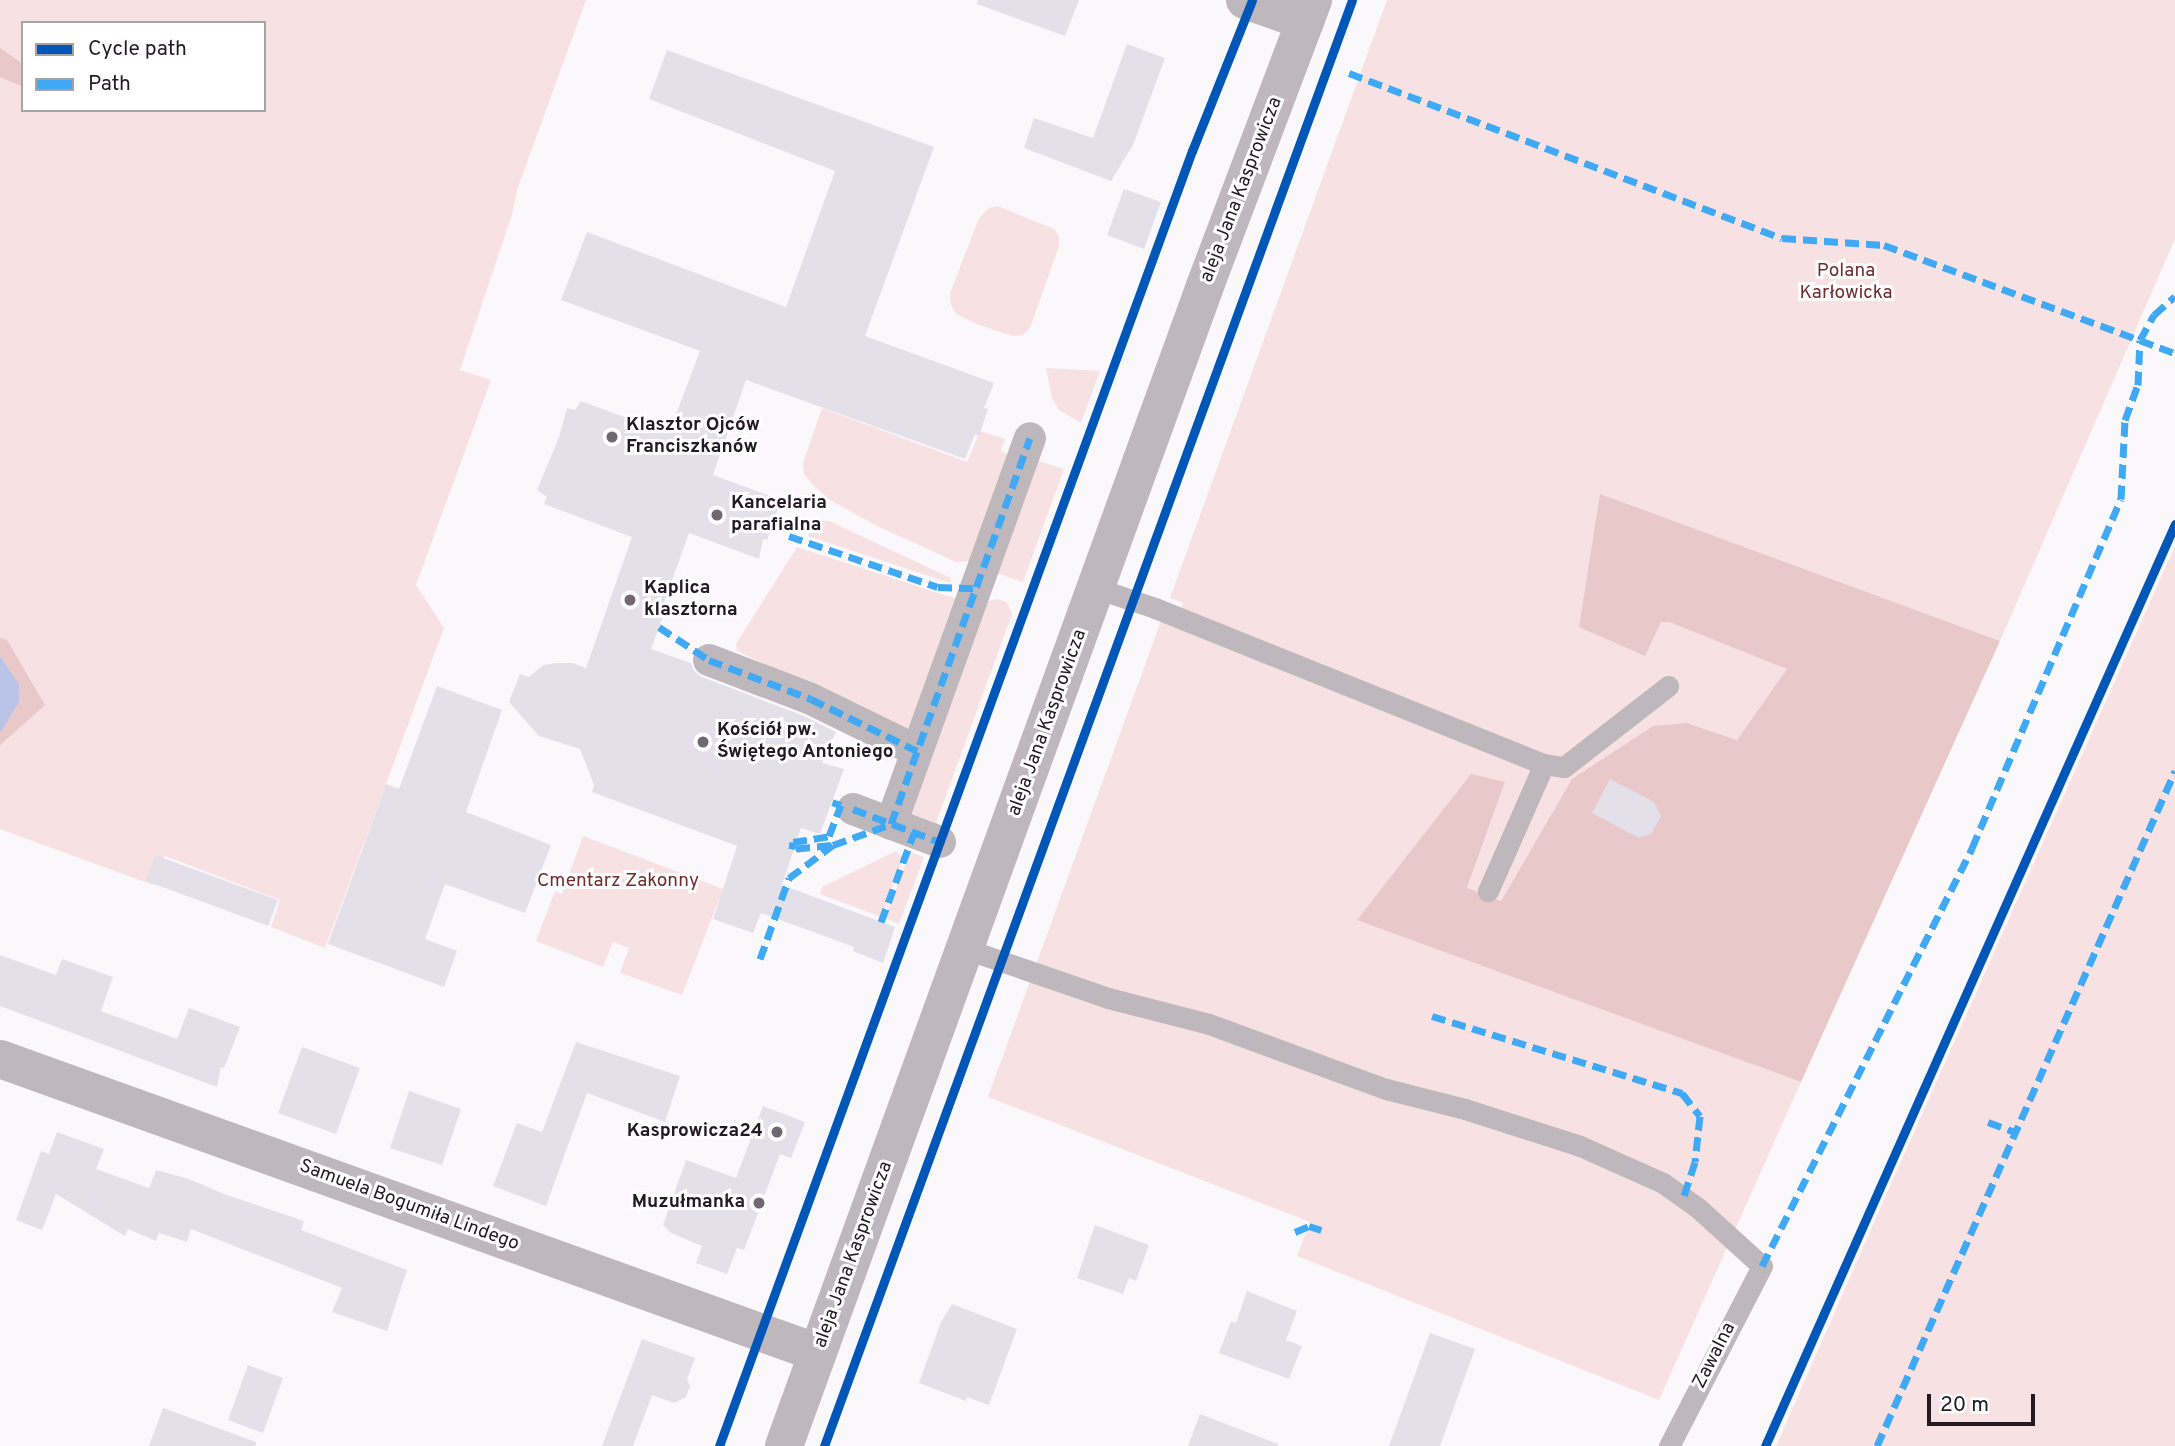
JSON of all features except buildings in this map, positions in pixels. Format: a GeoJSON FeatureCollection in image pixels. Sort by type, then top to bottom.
{"type":"FeatureCollection","features":[{"type":"Feature","properties":{"kind":"street"},"geometry":{"type":"LineString","coordinates":[[1245,0],[1309,11]]}},
{"type":"Feature","properties":{"kind":"street","name":"aleja Jana Kasprowicza"},"geometry":{"type":"LineString","coordinates":[[784,1446],[1309,11]]}},
{"type":"Feature","properties":{"kind":"street"},"geometry":{"type":"LineString","coordinates":[[891,824],[1031,438]]}},
{"type":"Feature","properties":{"kind":"street"},"geometry":{"type":"LineString","coordinates":[[709,660],[811,699],[916,751]]}},
{"type":"Feature","properties":{"kind":"street"},"geometry":{"type":"LineString","coordinates":[[853,809],[940,842]]}},
{"type":"Feature","properties":{"kind":"street","name":"Samuela Bogumiła Lindego"},"geometry":{"type":"LineString","coordinates":[[0,1059],[818,1353]]}},
{"type":"Feature","properties":{"kind":"lane"},"geometry":{"type":"LineString","coordinates":[[1096,588],[1155,608],[1544,764],[1564,767],[1668,687]]}},
{"type":"Feature","properties":{"kind":"lane"},"geometry":{"type":"LineString","coordinates":[[1488,891],[1544,764]]}},
{"type":"Feature","properties":{"kind":"lane","name":"Zawalna"},"geometry":{"type":"LineString","coordinates":[[966,949],[1108,998],[1209,1024],[1386,1089],[1465,1109],[1580,1146],[1663,1183],[1698,1208],[1762,1266],[1669,1446]]}},
{"type":"Feature","properties":{"kind":"green space"},"geometry":{"type":"Polygon","coordinates":[[[0,0],[586,0],[517,190],[513,211],[460,370],[491,380],[416,585],[444,628],[325,948],[271,927],[280,900],[165,856],[153,885],[0,829],[0,0]]]}},
{"type":"Feature","properties":{"kind":"green space","name":"Polana Karłowicka"},"geometry":{"type":"Polygon","coordinates":[[[1387,0],[2175,0],[2175,239],[2000,641],[1600,495],[1661,622],[1669,622],[1788,669],[1737,740],[1687,723],[1572,779],[1501,901],[1467,889],[1505,782],[1358,919],[1801,1082],[1659,1400],[1297,1256],[1310,1222],[988,1097],[1161,621],[1178,617],[1183,603],[1170,598],[1387,0]]]}},
{"type":"Feature","properties":{"kind":"green space"},"geometry":{"type":"Polygon","coordinates":[[[998,206],[1054,229],[1059,236],[1059,246],[1030,328],[1023,335],[1013,336],[979,325],[956,314],[951,305],[950,293],[979,218],[989,208],[998,206]]]}},
{"type":"Feature","properties":{"kind":"green space"},"geometry":{"type":"Polygon","coordinates":[[[1046,368],[1100,371],[1081,423],[1059,410],[1052,398],[1046,368]]]}},
{"type":"Feature","properties":{"kind":"green space"},"geometry":{"type":"Polygon","coordinates":[[[822,408],[967,462],[980,431],[1005,439],[1001,451],[1013,457],[969,561],[956,562],[877,526],[830,500],[814,486],[804,474],[803,463],[822,408]]]}},
{"type":"Feature","properties":{"kind":"green space"},"geometry":{"type":"Polygon","coordinates":[[[1033,459],[1064,469],[1023,582],[990,571],[1033,459]]]}},
{"type":"Feature","properties":{"kind":"green space"},"geometry":{"type":"Polygon","coordinates":[[[820,521],[829,521],[951,578],[950,583],[808,536],[813,525],[820,521]]]}},
{"type":"Feature","properties":{"kind":"green space"},"geometry":{"type":"Polygon","coordinates":[[[2175,546],[2175,1446],[1776,1446],[1879,1211],[2175,546]]]}},
{"type":"Feature","properties":{"kind":"green space"},"geometry":{"type":"Polygon","coordinates":[[[797,547],[960,600],[910,735],[737,651],[736,644],[797,547]]]}},
{"type":"Feature","properties":{"kind":"green space"},"geometry":{"type":"Polygon","coordinates":[[[997,599],[1007,602],[1012,614],[936,823],[906,812],[984,602],[997,599]]]}},
{"type":"Feature","properties":{"kind":"green space","name":"Cmentarz Zakonny"},"geometry":{"type":"Polygon","coordinates":[[[583,836],[723,889],[682,995],[620,973],[629,948],[613,942],[603,967],[536,941],[555,891],[562,894],[583,836]]]}},
{"type":"Feature","properties":{"kind":"green space"},"geometry":{"type":"Polygon","coordinates":[[[896,851],[903,858],[881,917],[820,894],[822,887],[896,851]]]}},
{"type":"Feature","properties":{"kind":"green space"},"geometry":{"type":"Polygon","coordinates":[[[910,852],[924,857],[899,924],[885,918],[910,852]]]}},
{"type":"Feature","properties":{"kind":"shaded area"},"geometry":{"type":"Polygon","coordinates":[[[0,48],[21,63],[21,86],[0,77],[0,48]]]}},
{"type":"Feature","properties":{"kind":"shaded area"},"geometry":{"type":"Polygon","coordinates":[[[1600,494],[2000,641],[1801,1082],[1357,920],[1471,774],[1505,782],[1467,888],[1501,901],[1572,779],[1653,726],[1687,723],[1737,740],[1787,669],[1669,622],[1661,622],[1645,656],[1579,627],[1600,494]]]}},
{"type":"Feature","properties":{"kind":"shaded area"},"geometry":{"type":"Polygon","coordinates":[[[0,638],[7,640],[45,705],[0,745],[0,733],[19,684],[0,656],[0,638]]]}},
{"type":"Feature","properties":{"kind":"water"},"geometry":{"type":"Polygon","coordinates":[[[0,656],[19,684],[19,702],[0,733],[0,656]]]}},
{"type":"Feature","properties":{"kind":"marked path"},"geometry":{"type":"LineString","coordinates":[[1349,73],[1782,238],[1884,245],[2175,353]]}},
{"type":"Feature","properties":{"kind":"marked path"},"geometry":{"type":"LineString","coordinates":[[1762,1266],[1972,848],[2121,499],[2125,420],[2138,385],[2140,340],[2154,315],[2175,296]]}},
{"type":"Feature","properties":{"kind":"marked path"},"geometry":{"type":"LineString","coordinates":[[760,959],[789,878],[833,845],[891,824],[1030,438]]}},
{"type":"Feature","properties":{"kind":"marked path"},"geometry":{"type":"LineString","coordinates":[[789,536],[938,587],[974,588]]}},
{"type":"Feature","properties":{"kind":"marked path"},"geometry":{"type":"LineString","coordinates":[[659,627],[709,660],[811,699],[917,751]]}},
{"type":"Feature","properties":{"kind":"marked path"},"geometry":{"type":"LineString","coordinates":[[1877,1446],[2175,771]]}},
{"type":"Feature","properties":{"kind":"marked path"},"geometry":{"type":"LineString","coordinates":[[831,845],[792,849],[793,842],[829,836],[841,805],[832,802]]}},
{"type":"Feature","properties":{"kind":"marked path"},"geometry":{"type":"LineString","coordinates":[[853,809],[940,842]]}},
{"type":"Feature","properties":{"kind":"marked path"},"geometry":{"type":"LineString","coordinates":[[881,922],[914,833]]}},
{"type":"Feature","properties":{"kind":"marked path"},"geometry":{"type":"LineString","coordinates":[[1432,1016],[1682,1093],[1700,1116],[1695,1162],[1683,1198]]}},
{"type":"Feature","properties":{"kind":"marked path"},"geometry":{"type":"LineString","coordinates":[[1988,1122],[2015,1132]]}},
{"type":"Feature","properties":{"kind":"marked path"},"geometry":{"type":"LineString","coordinates":[[1295,1232],[1309,1226],[1321,1230]]}},
{"type":"Feature","properties":{"kind":"cycle path"},"geometry":{"type":"LineString","coordinates":[[719,1446],[1192,151],[1252,0]]}},
{"type":"Feature","properties":{"kind":"cycle path"},"geometry":{"type":"LineString","coordinates":[[824,1446],[1352,0]]}},
{"type":"Feature","properties":{"kind":"cycle path"},"geometry":{"type":"LineString","coordinates":[[1765,1446],[2175,524]]}},
{"type":"Feature","properties":{"kind":"place","name":"Klasztor Ojców Franciszkanów"},"geometry":{"type":"Point","coordinates":[612,437]}},
{"type":"Feature","properties":{"kind":"place","name":"Kancelaria parafialna"},"geometry":{"type":"Point","coordinates":[717,515]}},
{"type":"Feature","properties":{"kind":"place","name":"Kaplica klasztorna"},"geometry":{"type":"Point","coordinates":[630,600]}},
{"type":"Feature","properties":{"kind":"place","name":"Kościół pw. Świętego Antoniego"},"geometry":{"type":"Point","coordinates":[703,742]}},
{"type":"Feature","properties":{"kind":"place","name":"Kasprowicza24"},"geometry":{"type":"Point","coordinates":[777,1132]}},
{"type":"Feature","properties":{"kind":"place","name":"Muzułmanka"},"geometry":{"type":"Point","coordinates":[759,1203]}}]}
